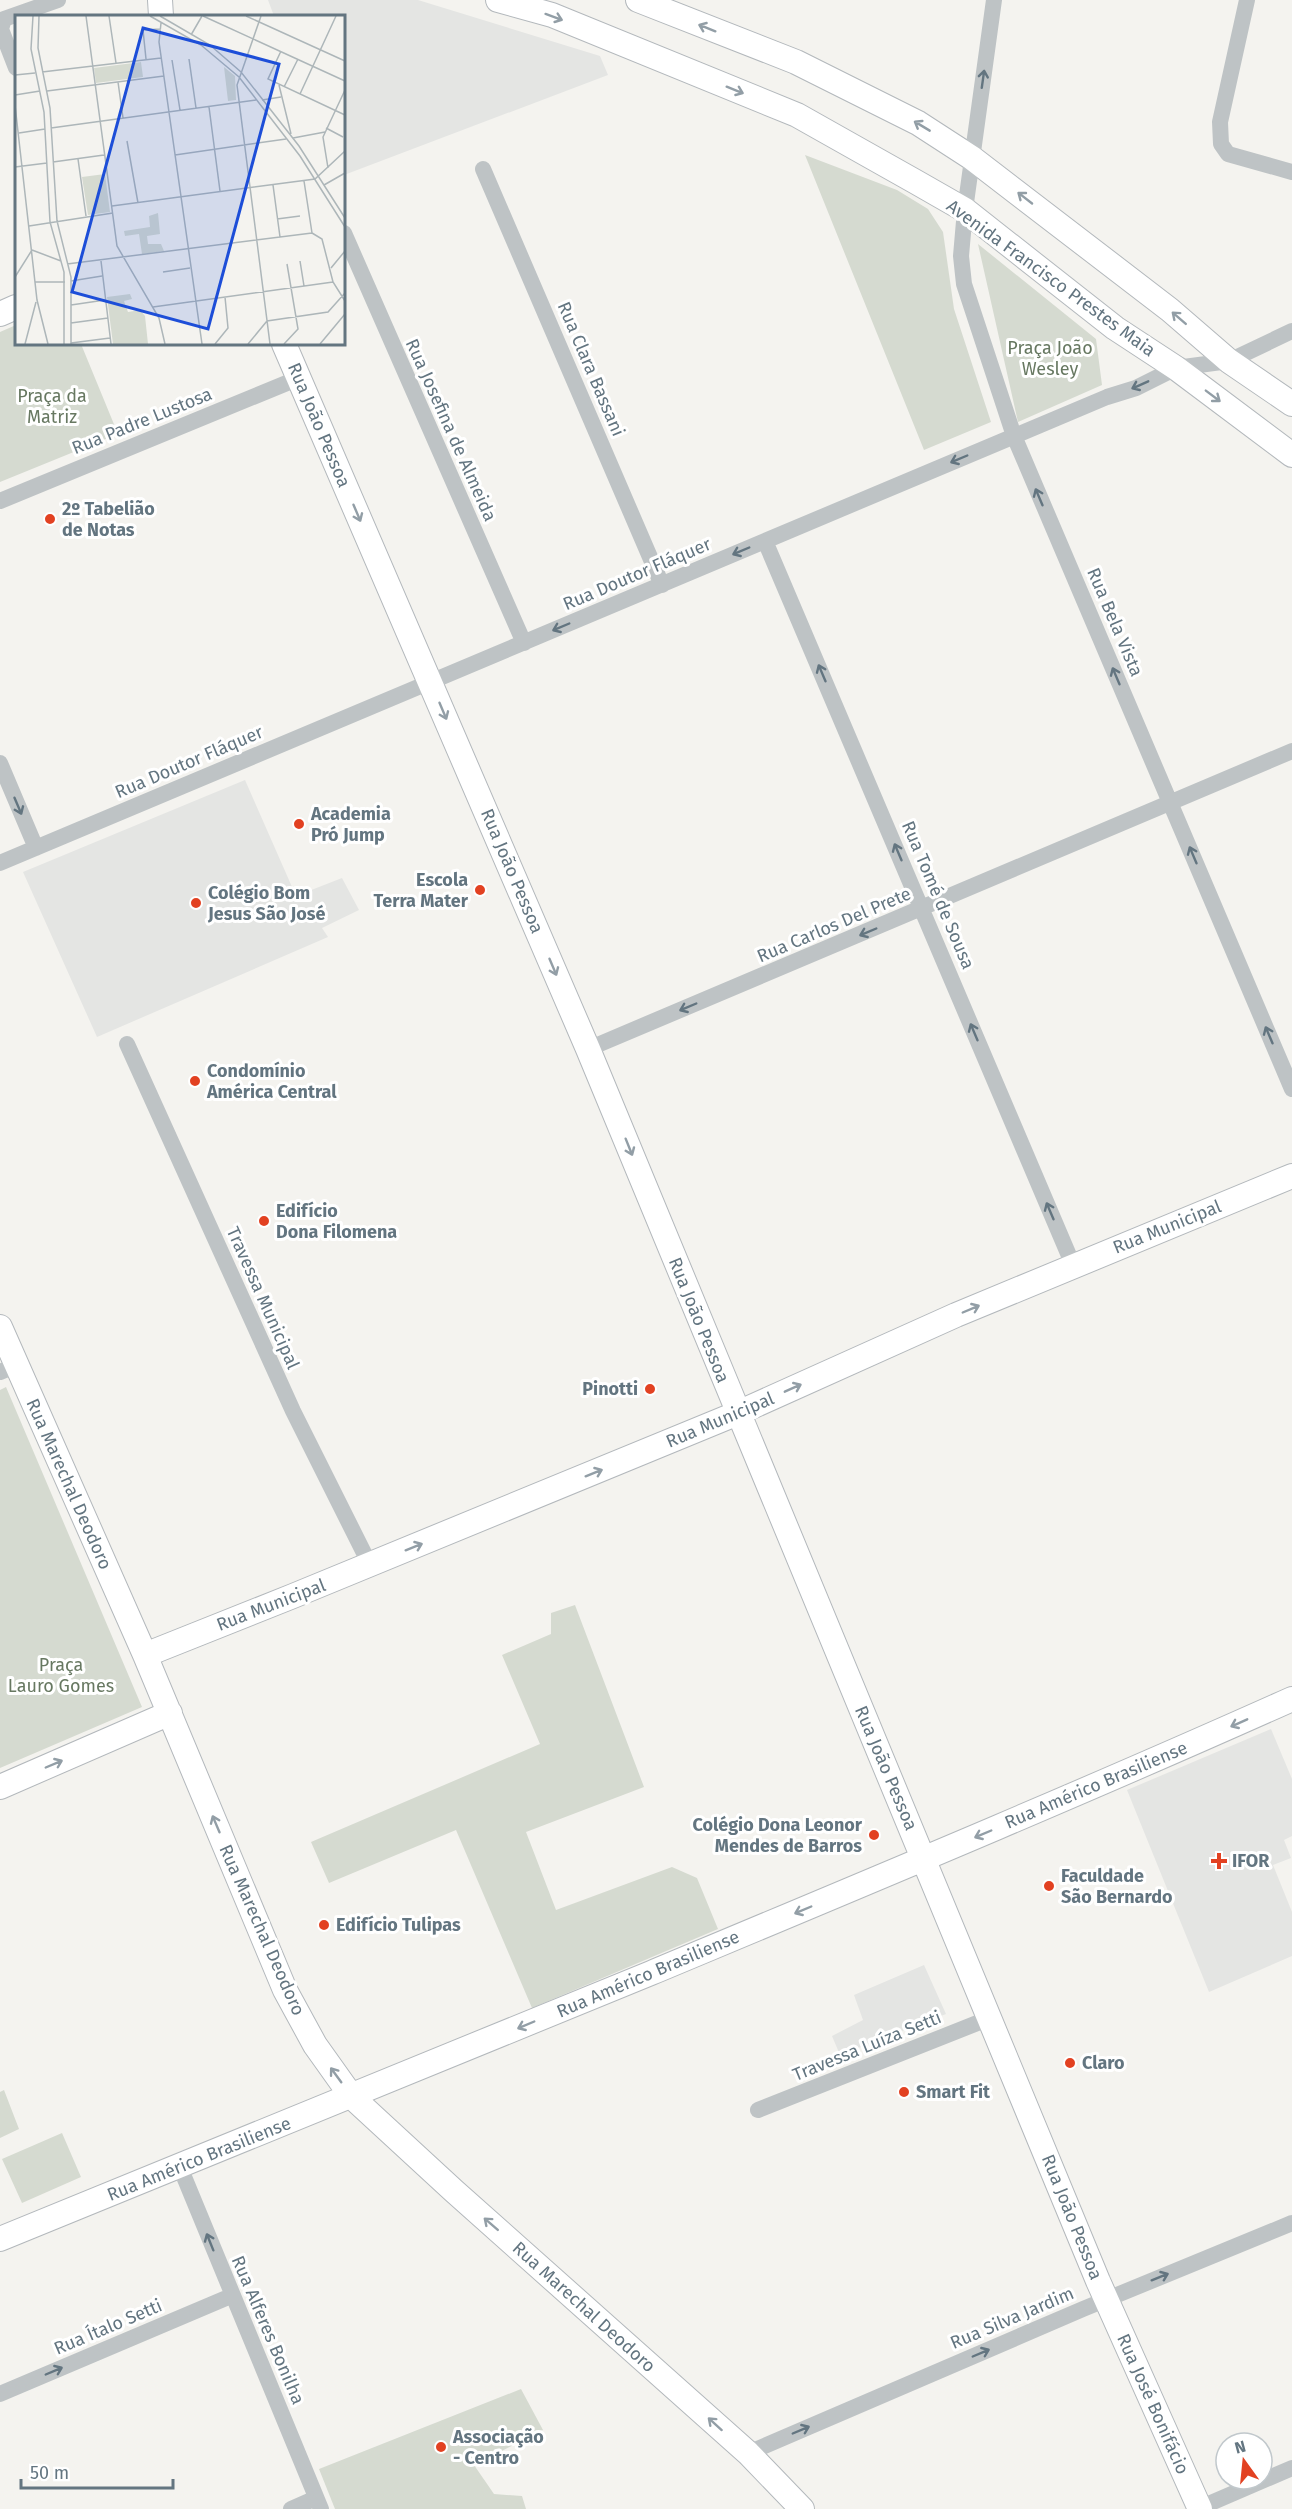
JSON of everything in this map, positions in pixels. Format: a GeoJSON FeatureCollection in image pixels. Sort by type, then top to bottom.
{"type":"FeatureCollection","features":[{"type":"Feature","properties":{"kind":"street"},"geometry":{"type":"LineString","coordinates":[[15,65],[1,29],[2,23],[8,16],[58,0]]}},
{"type":"Feature","properties":{"kind":"street"},"geometry":{"type":"LineString","coordinates":[[160,0],[161,15]]}},
{"type":"Feature","properties":{"kind":"street","name":"Avenida Francisco Prestes Maia"},"geometry":{"type":"LineString","coordinates":[[498,0],[552,15],[797,115],[965,210],[1115,328],[1176,368],[1292,455]]}},
{"type":"Feature","properties":{"kind":"street"},"geometry":{"type":"LineString","coordinates":[[638,0],[796,62],[918,123],[972,158],[1170,310],[1229,361],[1292,404]]}},
{"type":"Feature","properties":{"kind":"street","name":"Rua Bela Vista"},"geometry":{"type":"LineString","coordinates":[[994,0],[965,210],[961,256],[964,284],[1014,436],[1292,1089]]}},
{"type":"Feature","properties":{"kind":"street"},"geometry":{"type":"LineString","coordinates":[[1247,0],[1220,122],[1221,144],[1228,154],[1292,172]]}},
{"type":"Feature","properties":{"kind":"street","name":"Rua Clara Bassani"},"geometry":{"type":"LineString","coordinates":[[483,169],[662,585]]}},
{"type":"Feature","properties":{"kind":"street","name":"Rua Josefina de Almeida"},"geometry":{"type":"LineString","coordinates":[[345,234],[524,643]]}},
{"type":"Feature","properties":{"kind":"street"},"geometry":{"type":"LineString","coordinates":[[0,314],[15,307]]}},
{"type":"Feature","properties":{"kind":"street","name":"Rua Doutor Fláquer"},"geometry":{"type":"LineString","coordinates":[[0,863],[1107,397],[1136,388],[1176,368],[1229,361],[1292,331]]}},
{"type":"Feature","properties":{"kind":"street","name":"Rua João Pessoa"},"geometry":{"type":"LineString","coordinates":[[284,345],[588,1049],[1106,2299]]}},
{"type":"Feature","properties":{"kind":"street","name":"Rua Padre Lustosa"},"geometry":{"type":"LineString","coordinates":[[0,501],[299,378]]}},
{"type":"Feature","properties":{"kind":"street","name":"Rua Tomé de Sousa"},"geometry":{"type":"LineString","coordinates":[[765,541],[1073,1265]]}},
{"type":"Feature","properties":{"kind":"street","name":"Rua Carlos Del Prete"},"geometry":{"type":"LineString","coordinates":[[588,1049],[1292,751]]}},
{"type":"Feature","properties":{"kind":"street"},"geometry":{"type":"LineString","coordinates":[[0,763],[36,848]]}},
{"type":"Feature","properties":{"kind":"street","name":"Travessa Municipal"},"geometry":{"type":"LineString","coordinates":[[127,1044],[293,1411],[370,1565]]}},
{"type":"Feature","properties":{"kind":"street","name":"Rua Municipal"},"geometry":{"type":"LineString","coordinates":[[145,1655],[738,1413],[1073,1265],[1292,1176]]}},
{"type":"Feature","properties":{"kind":"street","name":"Rua Marechal Deodoro"},"geometry":{"type":"LineString","coordinates":[[0,1327],[8,1368],[145,1655],[285,1990],[315,2045],[352,2097],[748,2453],[802,2509]]}},
{"type":"Feature","properties":{"kind":"street","name":"Rua Américo Brasiliense"},"geometry":{"type":"LineString","coordinates":[[0,2239],[352,2097],[925,1859],[1161,1759],[1292,1699]]}},
{"type":"Feature","properties":{"kind":"street"},"geometry":{"type":"LineString","coordinates":[[0,1787],[170,1713]]}},
{"type":"Feature","properties":{"kind":"street","name":"Travessa Luíza Setti"},"geometry":{"type":"LineString","coordinates":[[758,2110],[990,2018]]}},
{"type":"Feature","properties":{"kind":"street","name":"Rua Alferes Bonilha"},"geometry":{"type":"LineString","coordinates":[[180,2167],[231,2296],[319,2503]]}},
{"type":"Feature","properties":{"kind":"street","name":"Rua Silva Jardim"},"geometry":{"type":"LineString","coordinates":[[748,2453],[1106,2299],[1292,2223]]}},
{"type":"Feature","properties":{"kind":"street","name":"Rua Ítalo Setti"},"geometry":{"type":"LineString","coordinates":[[0,2394],[231,2296]]}},
{"type":"Feature","properties":{"kind":"street","name":"Rua José Bonifácio"},"geometry":{"type":"LineString","coordinates":[[1106,2299],[1199,2509]]}},
{"type":"Feature","properties":{"kind":"street"},"geometry":{"type":"LineString","coordinates":[[1199,2509],[1292,2468]]}},
{"type":"Feature","properties":{"kind":"street"},"geometry":{"type":"LineString","coordinates":[[291,2509],[319,2503]]}},
{"type":"Feature","properties":{"kind":"shaded area"},"geometry":{"type":"Polygon","coordinates":[[[268,0],[418,0],[600,56],[608,75],[345,175],[345,15],[274,15],[268,0]]]}},
{"type":"Feature","properties":{"kind":"shaded area","name":"Colégio Bom Jesus São José"},"geometry":{"type":"Polygon","coordinates":[[[245,780],[296,896],[342,878],[359,910],[322,928],[328,937],[97,1037],[23,872],[245,780]]]}},
{"type":"Feature","properties":{"kind":"shaded area","name":"IFOR"},"geometry":{"type":"Polygon","coordinates":[[[1271,1729],[1292,1779],[1292,1836],[1284,1840],[1291,1858],[1273,1865],[1292,1912],[1292,1956],[1209,1992],[1127,1790],[1271,1729]]]}},
{"type":"Feature","properties":{"kind":"shaded area"},"geometry":{"type":"Polygon","coordinates":[[[924,1965],[946,2014],[840,2055],[832,2036],[863,2020],[854,1995],[924,1965]]]}},
{"type":"Feature","properties":{"kind":"green space"},"geometry":{"type":"Polygon","coordinates":[[[805,155],[897,190],[928,209],[943,232],[954,309],[991,422],[924,450],[805,155]]]}},
{"type":"Feature","properties":{"kind":"green space","name":"Praça João Wesley"},"geometry":{"type":"Polygon","coordinates":[[[978,244],[1096,339],[1102,385],[1018,422],[978,244]]]}},
{"type":"Feature","properties":{"kind":"green space","name":"Praça da Matriz"},"geometry":{"type":"Polygon","coordinates":[[[15,325],[15,345],[81,345],[118,434],[0,482],[0,332],[15,325]]]}},
{"type":"Feature","properties":{"kind":"green space","name":"Praça Lauro Gomes"},"geometry":{"type":"Polygon","coordinates":[[[6,1387],[142,1707],[0,1768],[0,1390],[6,1387]]]}},
{"type":"Feature","properties":{"kind":"green space"},"geometry":{"type":"Polygon","coordinates":[[[575,1605],[644,1787],[526,1832],[556,1910],[672,1867],[697,1878],[718,1929],[532,2008],[456,1830],[329,1883],[311,1842],[540,1744],[502,1655],[551,1634],[551,1613],[575,1605]]]}},
{"type":"Feature","properties":{"kind":"green space"},"geometry":{"type":"Polygon","coordinates":[[[4,2090],[19,2129],[0,2138],[0,2092],[4,2090]]]}},
{"type":"Feature","properties":{"kind":"green space"},"geometry":{"type":"Polygon","coordinates":[[[62,2133],[81,2177],[22,2203],[2,2159],[62,2133]]]}},
{"type":"Feature","properties":{"kind":"green space","name":"Associação - Centro"},"geometry":{"type":"Polygon","coordinates":[[[521,2389],[543,2430],[474,2465],[494,2494],[522,2496],[526,2509],[335,2509],[319,2469],[521,2389]]]}},
{"type":"Feature","properties":{"kind":"place","name":"2º Tabelião de Notas"},"geometry":{"type":"Point","coordinates":[50,519]}},
{"type":"Feature","properties":{"kind":"place","name":"Academia Pró Jump"},"geometry":{"type":"Point","coordinates":[299,824]}},
{"type":"Feature","properties":{"kind":"place","name":"Escola Terra Mater"},"geometry":{"type":"Point","coordinates":[480,890]}},
{"type":"Feature","properties":{"kind":"place","name":"Colégio Bom Jesus São José"},"geometry":{"type":"Point","coordinates":[196,903]}},
{"type":"Feature","properties":{"kind":"place","name":"Condomínio América Central"},"geometry":{"type":"Point","coordinates":[195,1081]}},
{"type":"Feature","properties":{"kind":"place","name":"Edifício Dona Filomena"},"geometry":{"type":"Point","coordinates":[264,1221]}},
{"type":"Feature","properties":{"kind":"place","name":"Pinotti"},"geometry":{"type":"Point","coordinates":[650,1389]}},
{"type":"Feature","properties":{"kind":"place","name":"Colégio Dona Leonor Mendes de Barros"},"geometry":{"type":"Point","coordinates":[874,1835]}},
{"type":"Feature","properties":{"kind":"place","name":"IFOR"},"geometry":{"type":"Point","coordinates":[1219,1861]}},
{"type":"Feature","properties":{"kind":"place","name":"Faculdade São Bernardo"},"geometry":{"type":"Point","coordinates":[1049,1886]}},
{"type":"Feature","properties":{"kind":"place","name":"Edifício Tulipas"},"geometry":{"type":"Point","coordinates":[324,1925]}},
{"type":"Feature","properties":{"kind":"place","name":"Claro"},"geometry":{"type":"Point","coordinates":[1070,2063]}},
{"type":"Feature","properties":{"kind":"place","name":"Smart Fit"},"geometry":{"type":"Point","coordinates":[904,2092]}},
{"type":"Feature","properties":{"kind":"place","name":"Associação - Centro"},"geometry":{"type":"Point","coordinates":[441,2447]}}]}
